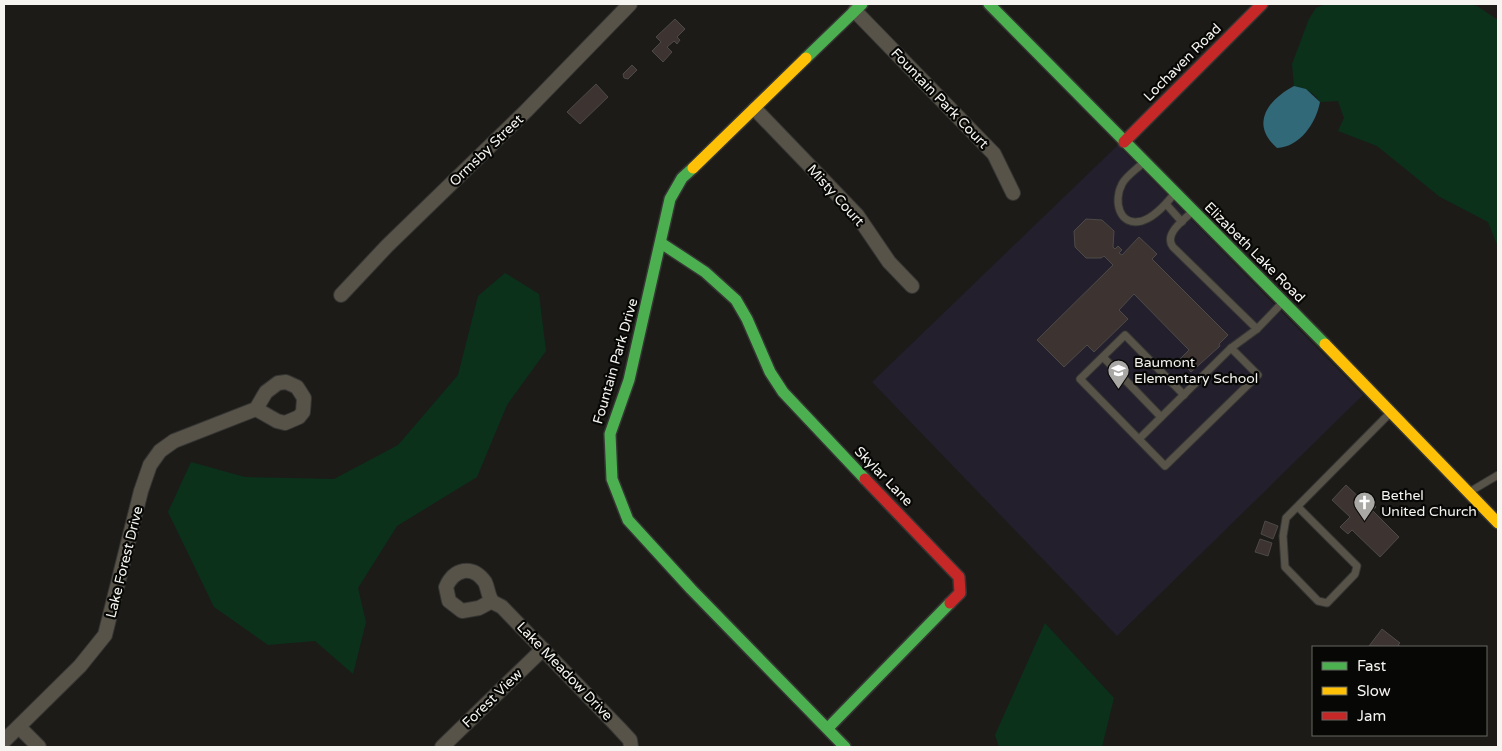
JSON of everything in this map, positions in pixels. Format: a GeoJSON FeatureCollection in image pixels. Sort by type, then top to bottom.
{"type":"FeatureCollection","features":[{"type":"Feature","properties":{"kind":"street","name":"Ormsby Street"},"geometry":{"type":"LineString","coordinates":[[341,295],[387,246],[526,111],[630,4]]}},
{"type":"Feature","properties":{"kind":"street","name":"Elizabeth Lake Road"},"geometry":{"type":"LineString","coordinates":[[989,4],[1284,302],[1498,523]]}},
{"type":"Feature","properties":{"kind":"street","name":"Lochaven Road"},"geometry":{"type":"LineString","coordinates":[[1124,142],[1262,4]]}},
{"type":"Feature","properties":{"kind":"street","name":"Fountain Park Drive"},"geometry":{"type":"LineString","coordinates":[[845,747],[690,588],[628,520],[612,479],[610,434],[628,380],[670,199],[682,178],[859,7]]}},
{"type":"Feature","properties":{"kind":"street","name":"Fountain Park Court"},"geometry":{"type":"LineString","coordinates":[[859,7],[994,154],[1013,194]]}},
{"type":"Feature","properties":{"kind":"street","name":"Misty Court"},"geometry":{"type":"LineString","coordinates":[[755,109],[857,215],[889,262],[912,286]]}},
{"type":"Feature","properties":{"kind":"street","name":"Skylar Lane"},"geometry":{"type":"LineString","coordinates":[[661,244],[678,252],[714,280],[741,307],[770,375],[783,392],[959,577],[960,592],[828,728]]}},
{"type":"Feature","properties":{"kind":"street","name":"Lake Forest Drive"},"geometry":{"type":"LineString","coordinates":[[4,741],[80,666],[105,635],[141,490],[150,465],[160,451],[174,442],[256,409]]}},
{"type":"Feature","properties":{"kind":"street","name":"Lake Meadow Drive"},"geometry":{"type":"LineString","coordinates":[[492,601],[502,607],[618,727],[630,740],[631,747]]}},
{"type":"Feature","properties":{"kind":"street","name":"Forest View"},"geometry":{"type":"LineString","coordinates":[[442,747],[542,649]]}},
{"type":"Feature","properties":{"kind":"street"},"geometry":{"type":"LineString","coordinates":[[19,726],[39,747]]}},
{"type":"Feature","properties":{"kind":"lane"},"geometry":{"type":"LineString","coordinates":[[1144,162],[1122,183],[1116,200],[1117,208],[1124,216],[1134,222],[1143,221],[1154,215],[1175,193]]}},
{"type":"Feature","properties":{"kind":"lane"},"geometry":{"type":"LineString","coordinates":[[1166,204],[1182,222]]}},
{"type":"Feature","properties":{"kind":"lane"},"geometry":{"type":"LineString","coordinates":[[1193,211],[1170,235],[1170,243],[1257,329]]}},
{"type":"Feature","properties":{"kind":"lane"},"geometry":{"type":"LineString","coordinates":[[1139,439],[1231,348],[1257,329],[1284,302]]}},
{"type":"Feature","properties":{"kind":"lane"},"geometry":{"type":"LineString","coordinates":[[1184,395],[1125,335],[1080,379],[1165,466],[1258,375],[1231,348]]}},
{"type":"Feature","properties":{"kind":"lane"},"geometry":{"type":"LineString","coordinates":[[1103,356],[1161,417]]}},
{"type":"Feature","properties":{"kind":"lane"},"geometry":{"type":"LineString","coordinates":[[1298,507],[1357,566],[1355,574],[1326,603],[1318,601],[1284,567],[1286,518],[1390,412]]}},
{"type":"Feature","properties":{"kind":"lane"},"geometry":{"type":"LineString","coordinates":[[1468,492],[1498,474]]}},
{"type":"Feature","properties":{"kind":"shaded area","name":"Baumont Elementary School"},"geometry":{"type":"Polygon","coordinates":[[[1118,145],[1363,395],[1117,636],[872,382],[1118,145]]]}},
{"type":"Feature","properties":{"kind":"green space"},"geometry":{"type":"Polygon","coordinates":[[[1326,4],[1469,4],[1477,6],[1498,20],[1498,247],[1488,222],[1440,197],[1377,146],[1338,131],[1344,118],[1338,101],[1320,102],[1309,91],[1294,86],[1292,64],[1309,19],[1316,8],[1326,4]]]}},
{"type":"Feature","properties":{"kind":"green space"},"geometry":{"type":"Polygon","coordinates":[[[505,273],[539,294],[546,351],[507,405],[477,477],[397,526],[358,588],[366,622],[353,674],[315,641],[268,645],[214,607],[168,512],[191,462],[245,477],[334,479],[398,445],[458,375],[478,296],[505,273]]]}},
{"type":"Feature","properties":{"kind":"green space"},"geometry":{"type":"Polygon","coordinates":[[[1045,623],[1114,698],[1102,747],[999,747],[995,735],[1045,623]]]}},
{"type":"Feature","properties":{"kind":"water"},"geometry":{"type":"Polygon","coordinates":[[[1294,86],[1306,89],[1320,102],[1318,110],[1311,126],[1300,139],[1285,147],[1277,148],[1264,130],[1263,121],[1270,105],[1285,91],[1294,86]]]}},
{"type":"Feature","properties":{"kind":"building"},"geometry":{"type":"Polygon","coordinates":[[[675,19],[685,29],[677,37],[680,40],[677,44],[674,41],[667,47],[672,52],[663,62],[652,51],[661,42],[656,37],[675,19]]]}},
{"type":"Feature","properties":{"kind":"building"},"geometry":{"type":"Polygon","coordinates":[[[632,65],[637,70],[628,79],[624,78],[623,74],[632,65]]]}},
{"type":"Feature","properties":{"kind":"building"},"geometry":{"type":"Polygon","coordinates":[[[596,84],[608,97],[580,124],[567,112],[596,84]]]}},
{"type":"Feature","properties":{"kind":"building"},"geometry":{"type":"Polygon","coordinates":[[[1086,219],[1102,220],[1114,231],[1113,247],[1115,249],[1118,246],[1122,250],[1119,253],[1122,255],[1139,237],[1157,254],[1152,259],[1228,335],[1219,344],[1220,346],[1191,372],[1179,360],[1189,350],[1134,294],[1119,310],[1128,319],[1094,352],[1087,345],[1064,367],[1037,340],[1113,265],[1104,256],[1101,258],[1086,258],[1075,247],[1074,231],[1086,219]]]}},
{"type":"Feature","properties":{"kind":"building","name":"Bethel United Church"},"geometry":{"type":"Polygon","coordinates":[[[1346,485],[1364,502],[1368,499],[1376,507],[1372,510],[1399,537],[1380,557],[1352,530],[1348,534],[1340,527],[1350,517],[1332,500],[1346,485]]]}},
{"type":"Feature","properties":{"kind":"building"},"geometry":{"type":"Polygon","coordinates":[[[1265,521],[1278,526],[1273,539],[1261,534],[1265,521]]]}},
{"type":"Feature","properties":{"kind":"building"},"geometry":{"type":"Polygon","coordinates":[[[1260,539],[1272,543],[1268,556],[1255,552],[1260,539]]]}},
{"type":"Feature","properties":{"kind":"building"},"geometry":{"type":"Polygon","coordinates":[[[1382,629],[1400,643],[1398,645],[1400,646],[1369,646],[1382,629]]]}},
{"type":"Feature","properties":{"kind":"traffic: fast"},"geometry":{"type":"LineString","coordinates":[[806,58],[862,4]]}},
{"type":"Feature","properties":{"kind":"traffic: fast"},"geometry":{"type":"LineString","coordinates":[[989,4],[1325,344]]}},
{"type":"Feature","properties":{"kind":"traffic: fast"},"geometry":{"type":"LineString","coordinates":[[693,168],[682,178],[670,199],[629,380],[610,434],[612,479],[628,520],[691,589],[845,747]]}},
{"type":"Feature","properties":{"kind":"traffic: fast"},"geometry":{"type":"LineString","coordinates":[[661,243],[705,272],[736,300],[747,319],[770,372],[783,392],[865,479]]}},
{"type":"Feature","properties":{"kind":"traffic: fast"},"geometry":{"type":"LineString","coordinates":[[828,728],[950,603]]}},
{"type":"Feature","properties":{"kind":"traffic: slow"},"geometry":{"type":"LineString","coordinates":[[693,168],[806,58]]}},
{"type":"Feature","properties":{"kind":"traffic: slow"},"geometry":{"type":"LineString","coordinates":[[1325,344],[1498,523]]}},
{"type":"Feature","properties":{"kind":"traffic: jam"},"geometry":{"type":"LineString","coordinates":[[1124,142],[1262,4]]}},
{"type":"Feature","properties":{"kind":"traffic: jam"},"geometry":{"type":"LineString","coordinates":[[865,479],[959,577],[960,593],[950,603]]}},
{"type":"Feature","properties":{"kind":"place","name":"Baumont Elementary School"},"geometry":{"type":"Point","coordinates":[1118,389]}},
{"type":"Feature","properties":{"kind":"place","name":"Bethel United Church"},"geometry":{"type":"Point","coordinates":[1365,522]}}]}
